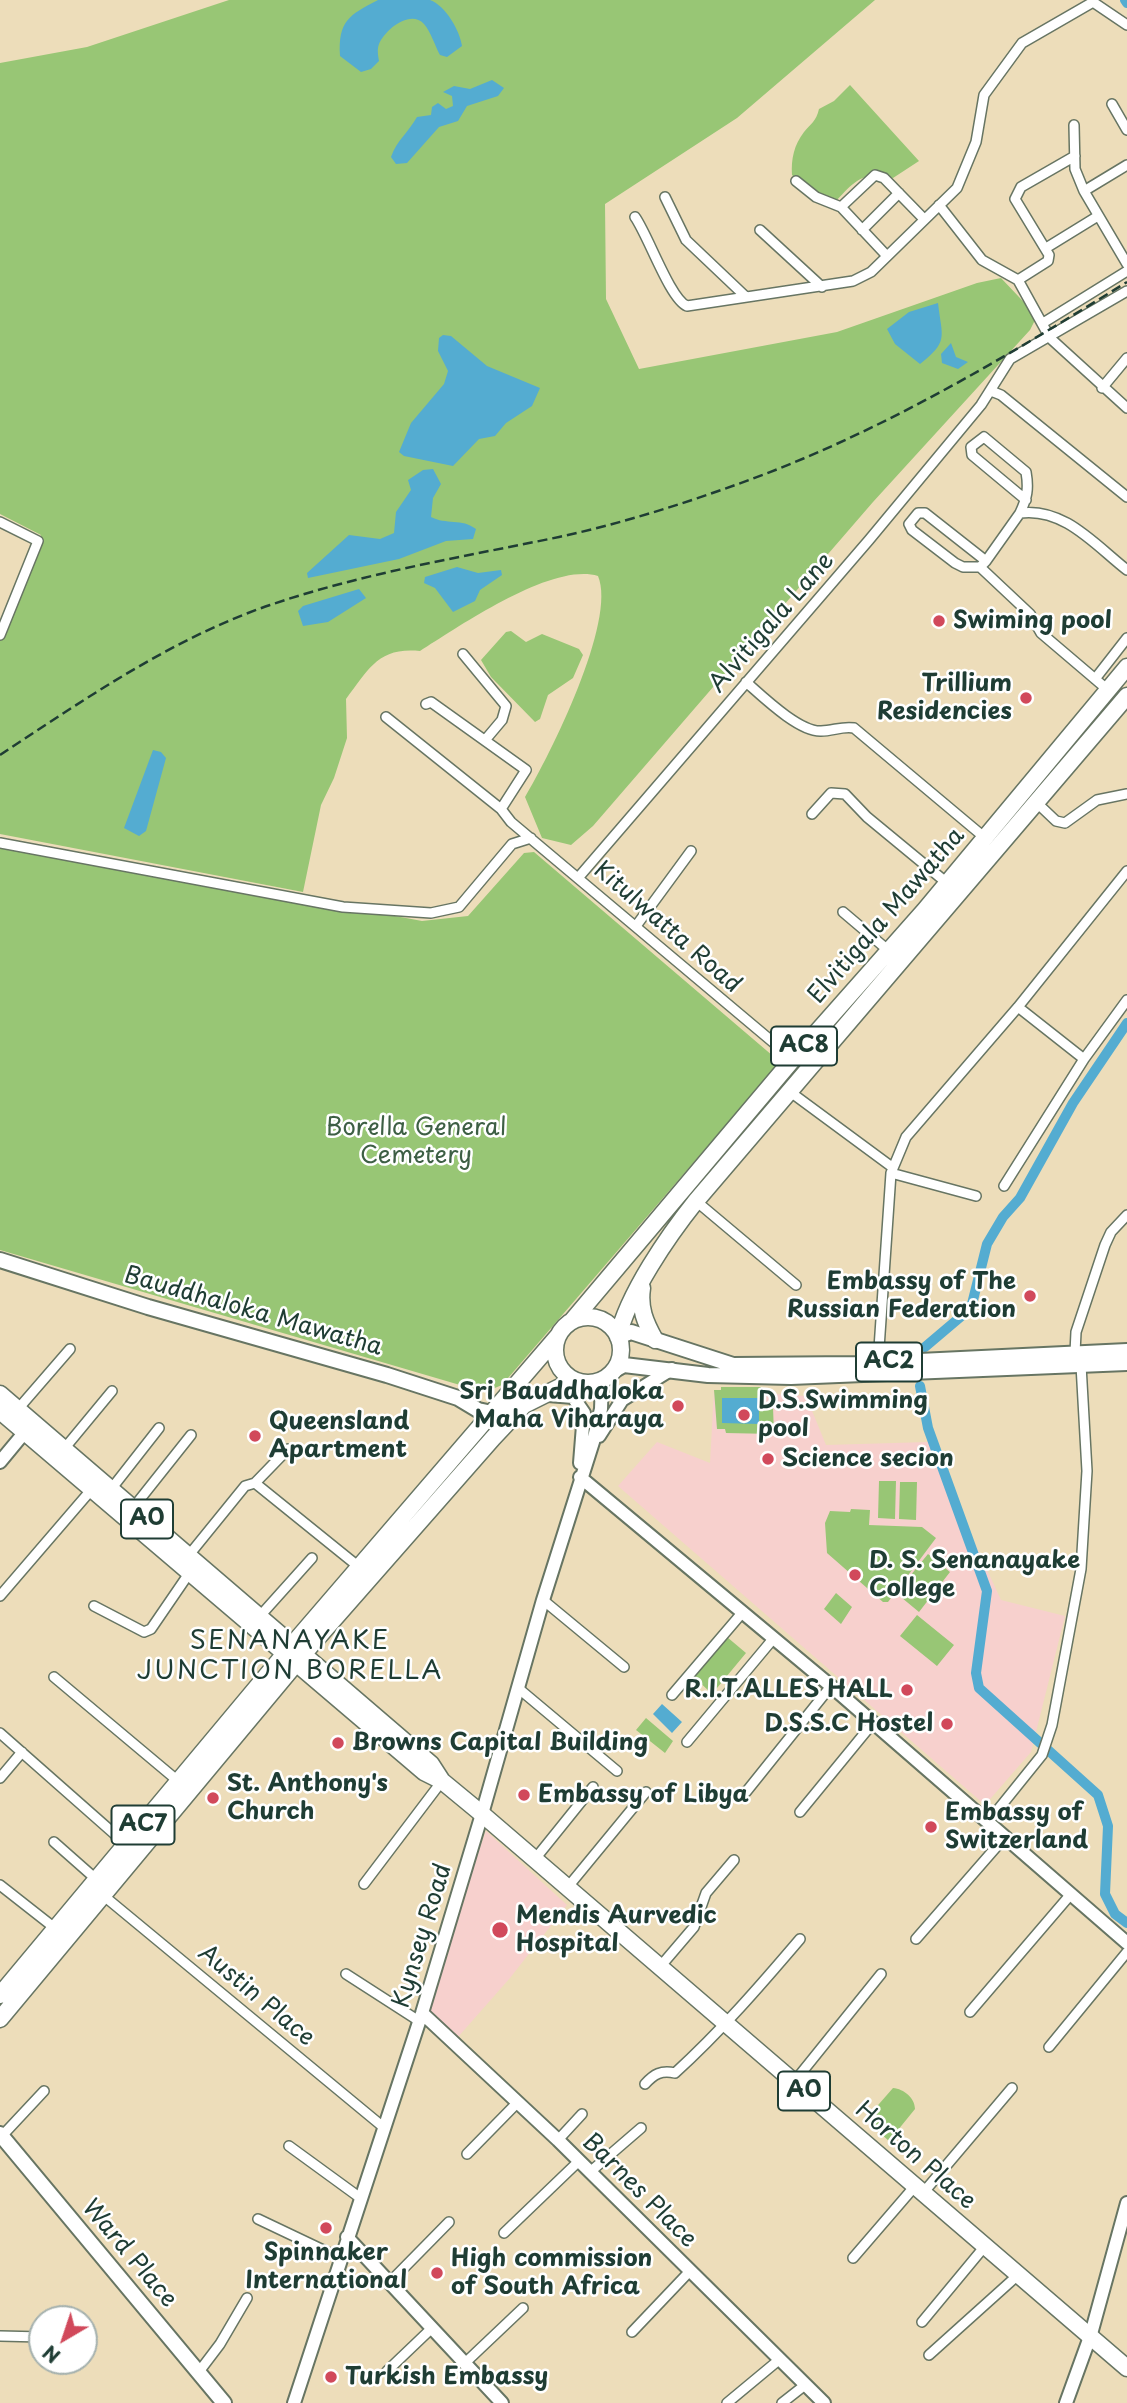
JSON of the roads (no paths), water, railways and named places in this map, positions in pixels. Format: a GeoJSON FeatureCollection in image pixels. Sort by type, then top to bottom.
{"type":"FeatureCollection","features":[{"type":"Feature","properties":{"kind":"highway","name":"Elvitigala Mawatha"},"geometry":{"type":"LineString","coordinates":[[572,1321],[793,1059],[947,883],[1127,667]]}},
{"type":"Feature","properties":{"kind":"highway","name":"Elvitigala Mawatha"},"geometry":{"type":"LineString","coordinates":[[618,1337],[622,1322],[654,1257],[696,1201],[1127,696]]}},
{"type":"Feature","properties":{"kind":"highway"},"geometry":{"type":"LineString","coordinates":[[1039,773],[1052,784]]}},
{"type":"Feature","properties":{"kind":"highway"},"geometry":{"type":"LineString","coordinates":[[642,1285],[640,1301],[645,1320],[655,1340]]}},
{"type":"Feature","properties":{"kind":"highway"},"geometry":{"type":"LineString","coordinates":[[593,1317],[612,1328],[618,1337],[621,1354],[608,1375],[593,1383],[574,1380],[559,1366],[555,1346],[558,1336],[572,1321],[593,1317]]}},
{"type":"Feature","properties":{"kind":"highway","name":"AC7"},"geometry":{"type":"LineString","coordinates":[[0,2019],[100,1888],[295,1654],[359,1567],[558,1336]]}},
{"type":"Feature","properties":{"kind":"highway","name":"AC7"},"geometry":{"type":"LineString","coordinates":[[0,1995],[56,1929],[100,1888],[127,1845],[178,1782],[493,1438],[524,1405],[574,1380]]}},
{"type":"Feature","properties":{"kind":"highway","name":"A0"},"geometry":{"type":"LineString","coordinates":[[0,1394],[134,1508],[190,1564],[295,1654],[431,1764],[442,1781],[482,1814]]}},
{"type":"Feature","properties":{"kind":"highway","name":"A0"},"geometry":{"type":"LineString","coordinates":[[0,1411],[92,1489],[260,1616],[295,1654]]}},
{"type":"Feature","properties":{"kind":"highway","name":"Horton Place"},"geometry":{"type":"LineString","coordinates":[[482,1814],[1018,2275],[1091,2334],[1127,2368]]}},
{"type":"Feature","properties":{"kind":"main road","name":"Bauddhaloka Mawatha"},"geometry":{"type":"LineString","coordinates":[[0,1260],[387,1375],[458,1398],[478,1410],[492,1413]]}},
{"type":"Feature","properties":{"kind":"main road","name":"AC2"},"geometry":{"type":"LineString","coordinates":[[618,1337],[631,1332],[733,1365],[1078,1359],[1127,1363]]}},
{"type":"Feature","properties":{"kind":"main road","name":"AC2"},"geometry":{"type":"LineString","coordinates":[[608,1375],[624,1365],[721,1376],[791,1377],[1078,1359],[1127,1350]]}},
{"type":"Feature","properties":{"kind":"main road"},"geometry":{"type":"LineString","coordinates":[[492,1413],[539,1396]]}},
{"type":"Feature","properties":{"kind":"main road","name":"Ward Place"},"geometry":{"type":"LineString","coordinates":[[1,2135],[224,2403]]}},
{"type":"Feature","properties":{"kind":"street"},"geometry":{"type":"LineString","coordinates":[[635,216],[681,303],[687,306],[853,281],[871,272],[923,218],[957,188],[976,142],[984,95],[1022,43],[1093,2],[1127,25]]}},
{"type":"Feature","properties":{"kind":"street"},"geometry":{"type":"LineString","coordinates":[[1112,104],[1127,130]]}},
{"type":"Feature","properties":{"kind":"street"},"geometry":{"type":"LineString","coordinates":[[1074,125],[1075,169],[1084,191],[1127,264]]}},
{"type":"Feature","properties":{"kind":"street"},"geometry":{"type":"LineString","coordinates":[[1018,280],[1048,261],[1045,248],[1015,199],[1016,194],[1021,187],[1075,156]]}},
{"type":"Feature","properties":{"kind":"street"},"geometry":{"type":"LineString","coordinates":[[1084,191],[1127,165]]}},
{"type":"Feature","properties":{"kind":"street"},"geometry":{"type":"LineString","coordinates":[[841,207],[875,174],[884,178],[923,218]]}},
{"type":"Feature","properties":{"kind":"street"},"geometry":{"type":"LineString","coordinates":[[796,181],[816,197],[841,207],[887,256]]}},
{"type":"Feature","properties":{"kind":"street"},"geometry":{"type":"LineString","coordinates":[[862,230],[899,193]]}},
{"type":"Feature","properties":{"kind":"street"},"geometry":{"type":"LineString","coordinates":[[665,197],[686,240],[744,296]]}},
{"type":"Feature","properties":{"kind":"street"},"geometry":{"type":"LineString","coordinates":[[939,205],[982,260],[1018,280],[1050,338],[1127,408]]}},
{"type":"Feature","properties":{"kind":"street"},"geometry":{"type":"LineString","coordinates":[[1045,248],[1098,216]]}},
{"type":"Feature","properties":{"kind":"street"},"geometry":{"type":"LineString","coordinates":[[760,230],[822,287]]}},
{"type":"Feature","properties":{"kind":"street"},"geometry":{"type":"LineString","coordinates":[[1043,323],[1127,271]]}},
{"type":"Feature","properties":{"kind":"street","name":"Alvitigala Lane"},"geometry":{"type":"LineString","coordinates":[[578,878],[877,530],[991,391],[1010,359],[1127,291]]}},
{"type":"Feature","properties":{"kind":"street"},"geometry":{"type":"LineString","coordinates":[[1102,388],[1127,358]]}},
{"type":"Feature","properties":{"kind":"street"},"geometry":{"type":"LineString","coordinates":[[991,391],[1002,395],[1127,497]]}},
{"type":"Feature","properties":{"kind":"street"},"geometry":{"type":"LineString","coordinates":[[1027,500],[972,455],[971,447],[984,437],[1026,472],[1030,490],[1027,500],[1020,513],[983,564],[962,567],[912,530],[909,524],[918,513],[925,513],[983,564],[1030,614],[1041,633],[1108,690]]}},
{"type":"Feature","properties":{"kind":"street"},"geometry":{"type":"LineString","coordinates":[[1020,513],[1049,513],[1063,519],[1127,570]]}},
{"type":"Feature","properties":{"kind":"street"},"geometry":{"type":"LineString","coordinates":[[0,522],[38,541],[0,635]]}},
{"type":"Feature","properties":{"kind":"street"},"geometry":{"type":"LineString","coordinates":[[1095,679],[1127,638]]}},
{"type":"Feature","properties":{"kind":"street"},"geometry":{"type":"LineString","coordinates":[[463,654],[506,706],[502,720],[486,739]]}},
{"type":"Feature","properties":{"kind":"street"},"geometry":{"type":"LineString","coordinates":[[746,682],[809,729],[854,727],[984,837]]}},
{"type":"Feature","properties":{"kind":"street"},"geometry":{"type":"LineString","coordinates":[[426,704],[431,702],[526,770],[501,809]]}},
{"type":"Feature","properties":{"kind":"street","name":"Kitulwatta Road"},"geometry":{"type":"LineString","coordinates":[[386,717],[501,809],[531,838],[793,1059]]}},
{"type":"Feature","properties":{"kind":"street"},"geometry":{"type":"LineString","coordinates":[[812,814],[831,793],[845,794],[867,817],[947,883]]}},
{"type":"Feature","properties":{"kind":"street"},"geometry":{"type":"LineString","coordinates":[[1036,802],[1056,821],[1065,823],[1097,800],[1127,794]]}},
{"type":"Feature","properties":{"kind":"street"},"geometry":{"type":"LineString","coordinates":[[0,843],[343,907],[431,913],[459,907],[512,844],[531,838]]}},
{"type":"Feature","properties":{"kind":"street"},"geometry":{"type":"LineString","coordinates":[[636,926],[691,850]]}},
{"type":"Feature","properties":{"kind":"street"},"geometry":{"type":"LineString","coordinates":[[878,1363],[891,1170],[906,1137],[1018,1007],[1127,871]]}},
{"type":"Feature","properties":{"kind":"street"},"geometry":{"type":"LineString","coordinates":[[844,912],[889,951]]}},
{"type":"Feature","properties":{"kind":"street"},"geometry":{"type":"LineString","coordinates":[[1004,1186],[1084,1059],[1127,1000]]}},
{"type":"Feature","properties":{"kind":"street"},"geometry":{"type":"LineString","coordinates":[[1018,1007],[1084,1059]]}},
{"type":"Feature","properties":{"kind":"street"},"geometry":{"type":"LineString","coordinates":[[789,1091],[891,1170],[976,1196]]}},
{"type":"Feature","properties":{"kind":"street"},"geometry":{"type":"LineString","coordinates":[[696,1201],[796,1285]]}},
{"type":"Feature","properties":{"kind":"street"},"geometry":{"type":"LineString","coordinates":[[988,1822],[1042,1755],[1046,1743],[1081,1569],[1087,1471],[1076,1332],[1105,1245],[1111,1233],[1127,1215]]}},
{"type":"Feature","properties":{"kind":"street"},"geometry":{"type":"LineString","coordinates":[[18,1409],[70,1349]]}},
{"type":"Feature","properties":{"kind":"street"},"geometry":{"type":"LineString","coordinates":[[672,1369],[622,1400],[603,1428],[580,1477],[831,1686],[1127,1943]]}},
{"type":"Feature","properties":{"kind":"street","name":"Kynsey Road"},"geometry":{"type":"LineString","coordinates":[[294,2403],[382,2126],[420,2017],[600,1413],[608,1375]]}},
{"type":"Feature","properties":{"kind":"street","name":"Kynsey Road"},"geometry":{"type":"LineString","coordinates":[[574,1380],[583,1413],[580,1477]]}},
{"type":"Feature","properties":{"kind":"street"},"geometry":{"type":"LineString","coordinates":[[64,1449],[112,1391]]}},
{"type":"Feature","properties":{"kind":"street"},"geometry":{"type":"LineString","coordinates":[[539,1396],[569,1395],[583,1413]]}},
{"type":"Feature","properties":{"kind":"street"},"geometry":{"type":"LineString","coordinates":[[111,1488],[159,1428]]}},
{"type":"Feature","properties":{"kind":"street"},"geometry":{"type":"LineString","coordinates":[[0,1462],[24,1433]]}},
{"type":"Feature","properties":{"kind":"street"},"geometry":{"type":"LineString","coordinates":[[134,1508],[191,1435]]}},
{"type":"Feature","properties":{"kind":"street"},"geometry":{"type":"LineString","coordinates":[[94,1606],[144,1632],[150,1629],[190,1564],[251,1484],[288,1449]]}},
{"type":"Feature","properties":{"kind":"street"},"geometry":{"type":"LineString","coordinates":[[251,1484],[359,1567]]}},
{"type":"Feature","properties":{"kind":"street"},"geometry":{"type":"LineString","coordinates":[[0,1596],[92,1489]]}},
{"type":"Feature","properties":{"kind":"street"},"geometry":{"type":"LineString","coordinates":[[260,1616],[312,1558]]}},
{"type":"Feature","properties":{"kind":"street"},"geometry":{"type":"LineString","coordinates":[[543,1600],[624,1667]]}},
{"type":"Feature","properties":{"kind":"street"},"geometry":{"type":"LineString","coordinates":[[673,1695],[742,1613]]}},
{"type":"Feature","properties":{"kind":"street"},"geometry":{"type":"LineString","coordinates":[[687,1742],[773,1639]]}},
{"type":"Feature","properties":{"kind":"street"},"geometry":{"type":"LineString","coordinates":[[54,1677],[178,1782]]}},
{"type":"Feature","properties":{"kind":"street"},"geometry":{"type":"LineString","coordinates":[[746,1792],[831,1686]]}},
{"type":"Feature","properties":{"kind":"street"},"geometry":{"type":"LineString","coordinates":[[518,1688],[617,1771]]}},
{"type":"Feature","properties":{"kind":"street"},"geometry":{"type":"LineString","coordinates":[[800,1812],[873,1723]]}},
{"type":"Feature","properties":{"kind":"street"},"geometry":{"type":"LineString","coordinates":[[0,1733],[127,1845]]}},
{"type":"Feature","properties":{"kind":"street"},"geometry":{"type":"LineString","coordinates":[[0,1778],[22,1752]]}},
{"type":"Feature","properties":{"kind":"street"},"geometry":{"type":"LineString","coordinates":[[364,1884],[442,1781]]}},
{"type":"Feature","properties":{"kind":"street"},"geometry":{"type":"LineString","coordinates":[[534,1859],[593,1787]]}},
{"type":"Feature","properties":{"kind":"street"},"geometry":{"type":"LineString","coordinates":[[567,1888],[646,1792]]}},
{"type":"Feature","properties":{"kind":"street"},"geometry":{"type":"LineString","coordinates":[[916,1939],[1005,1837]]}},
{"type":"Feature","properties":{"kind":"street","name":"Austin Place"},"geometry":{"type":"LineString","coordinates":[[54,1842],[100,1888],[382,2126]]}},
{"type":"Feature","properties":{"kind":"street"},"geometry":{"type":"LineString","coordinates":[[659,1968],[694,1927],[706,1893],[734,1860]]}},
{"type":"Feature","properties":{"kind":"street"},"geometry":{"type":"LineString","coordinates":[[0,1885],[56,1929]]}},
{"type":"Feature","properties":{"kind":"street"},"geometry":{"type":"LineString","coordinates":[[970,2012],[1071,1894]]}},
{"type":"Feature","properties":{"kind":"street"},"geometry":{"type":"LineString","coordinates":[[645,2084],[653,2074],[665,2071],[675,2073],[727,2025],[800,1939]]}},
{"type":"Feature","properties":{"kind":"street"},"geometry":{"type":"LineString","coordinates":[[1049,2048],[1127,1952]]}},
{"type":"Feature","properties":{"kind":"street"},"geometry":{"type":"LineString","coordinates":[[345,1974],[420,2017]]}},
{"type":"Feature","properties":{"kind":"street"},"geometry":{"type":"LineString","coordinates":[[794,2082],[881,1975]]}},
{"type":"Feature","properties":{"kind":"street","name":"Barnes Place"},"geometry":{"type":"LineString","coordinates":[[420,2017],[558,2140],[824,2403]]}},
{"type":"Feature","properties":{"kind":"street"},"geometry":{"type":"LineString","coordinates":[[853,2258],[1012,2088]]}},
{"type":"Feature","properties":{"kind":"street"},"geometry":{"type":"LineString","coordinates":[[1,2135],[44,2091]]}},
{"type":"Feature","properties":{"kind":"street"},"geometry":{"type":"LineString","coordinates":[[467,2154],[518,2102]]}},
{"type":"Feature","properties":{"kind":"street"},"geometry":{"type":"LineString","coordinates":[[558,2140],[582,2113]]}},
{"type":"Feature","properties":{"kind":"street"},"geometry":{"type":"LineString","coordinates":[[590,2172],[641,2128]]}},
{"type":"Feature","properties":{"kind":"street"},"geometry":{"type":"LineString","coordinates":[[289,2146],[359,2197]]}},
{"type":"Feature","properties":{"kind":"street"},"geometry":{"type":"LineString","coordinates":[[504,2233],[579,2161]]}},
{"type":"Feature","properties":{"kind":"street"},"geometry":{"type":"LineString","coordinates":[[1066,2403],[1091,2334],[1127,2203]]}},
{"type":"Feature","properties":{"kind":"street"},"geometry":{"type":"LineString","coordinates":[[258,2219],[340,2258]]}},
{"type":"Feature","properties":{"kind":"street"},"geometry":{"type":"LineString","coordinates":[[389,2283],[449,2222]]}},
{"type":"Feature","properties":{"kind":"street"},"geometry":{"type":"LineString","coordinates":[[347,2237],[502,2403]]}},
{"type":"Feature","properties":{"kind":"street"},"geometry":{"type":"LineString","coordinates":[[922,2322],[985,2246]]}},
{"type":"Feature","properties":{"kind":"street"},"geometry":{"type":"LineString","coordinates":[[632,2332],[690,2271]]}},
{"type":"Feature","properties":{"kind":"street"},"geometry":{"type":"LineString","coordinates":[[929,2355],[1018,2275]]}},
{"type":"Feature","properties":{"kind":"street"},"geometry":{"type":"LineString","coordinates":[[198,2373],[220,2344],[247,2298]]}},
{"type":"Feature","properties":{"kind":"street"},"geometry":{"type":"LineString","coordinates":[[465,2362],[523,2308]]}},
{"type":"Feature","properties":{"kind":"street"},"geometry":{"type":"LineString","coordinates":[[387,2371],[432,2328]]}},
{"type":"Feature","properties":{"kind":"street"},"geometry":{"type":"LineString","coordinates":[[0,2336],[28,2337]]}},
{"type":"Feature","properties":{"kind":"street"},"geometry":{"type":"LineString","coordinates":[[727,2403],[780,2359]]}},
{"type":"Feature","properties":{"kind":"street"},"geometry":{"type":"LineString","coordinates":[[782,2403],[805,2385]]}},
{"type":"Feature","properties":{"kind":"water"},"geometry":{"type":"Polygon","coordinates":[[[378,0],[430,0],[436,3],[451,20],[462,46],[447,57],[440,55],[424,24],[418,20],[405,20],[398,23],[382,39],[378,48],[379,61],[371,69],[361,72],[340,56],[341,35],[347,20],[378,0]]]}},
{"type":"Feature","properties":{"kind":"water"},"geometry":{"type":"Polygon","coordinates":[[[492,80],[504,88],[498,96],[467,106],[458,121],[439,127],[407,163],[396,164],[391,157],[393,151],[417,117],[431,115],[432,107],[438,103],[446,109],[453,106],[452,96],[443,92],[454,86],[470,89],[492,80]]]}},
{"type":"Feature","properties":{"kind":"water"},"geometry":{"type":"Polygon","coordinates":[[[938,303],[941,338],[936,350],[920,364],[895,344],[887,329],[909,312],[938,303]]]}},
{"type":"Feature","properties":{"kind":"water"},"geometry":{"type":"Polygon","coordinates":[[[443,335],[451,336],[487,366],[540,388],[532,406],[506,423],[495,436],[479,439],[453,466],[404,456],[399,452],[411,423],[444,384],[448,371],[438,351],[439,338],[443,335]]]}},
{"type":"Feature","properties":{"kind":"water"},"geometry":{"type":"Polygon","coordinates":[[[951,343],[956,357],[968,362],[958,369],[942,363],[941,354],[951,343]]]}},
{"type":"Feature","properties":{"kind":"water"},"geometry":{"type":"Polygon","coordinates":[[[433,469],[441,484],[433,498],[431,517],[471,526],[476,529],[473,539],[446,541],[399,559],[308,578],[307,573],[349,535],[380,539],[394,533],[396,512],[411,490],[408,480],[423,470],[433,469]]]}},
{"type":"Feature","properties":{"kind":"water"},"geometry":{"type":"Polygon","coordinates":[[[457,567],[478,573],[501,570],[502,575],[480,590],[475,601],[453,612],[435,588],[424,583],[425,577],[457,567]]]}},
{"type":"Feature","properties":{"kind":"water"},"geometry":{"type":"Polygon","coordinates":[[[359,589],[366,598],[328,622],[303,626],[298,611],[303,606],[359,589]]]}},
{"type":"Feature","properties":{"kind":"water"},"geometry":{"type":"Polygon","coordinates":[[[153,750],[161,752],[166,758],[146,831],[139,836],[124,828],[153,750]]]}},
{"type":"Feature","properties":{"kind":"water"},"geometry":{"type":"Polygon","coordinates":[[[722,1398],[759,1398],[759,1424],[722,1423],[722,1398]]]}},
{"type":"Feature","properties":{"kind":"water"},"geometry":{"type":"Polygon","coordinates":[[[662,1704],[682,1722],[672,1733],[653,1714],[662,1704]]]}},
{"type":"Feature","properties":{"kind":"waterway"},"geometry":{"type":"LineString","coordinates":[[925,1347],[971,1308],[987,1244],[1003,1217],[1020,1198],[1073,1103],[1127,1023]]}},
{"type":"Feature","properties":{"kind":"waterway"},"geometry":{"type":"LineString","coordinates":[[920,1386],[928,1428],[987,1591],[976,1673],[979,1688],[1098,1795],[1108,1826],[1105,1894],[1115,1914],[1127,1923]]}},
{"type":"Feature","properties":{"kind":"railway"},"geometry":{"type":"LineString","coordinates":[[0,755],[164,652],[199,634],[270,605],[377,575],[604,526],[738,484],[840,443],[938,394],[1127,282]]}},
{"type":"Feature","properties":{"kind":"place","name":"Swiming pool"},"geometry":{"type":"Point","coordinates":[939,621]}},
{"type":"Feature","properties":{"kind":"place","name":"Trillium Residencies"},"geometry":{"type":"Point","coordinates":[1026,698]}},
{"type":"Feature","properties":{"kind":"place","name":"Embassy of The Russian Federation"},"geometry":{"type":"Point","coordinates":[1030,1296]}},
{"type":"Feature","properties":{"kind":"place","name":"Sri Bauddhaloka Maha Viharaya"},"geometry":{"type":"Point","coordinates":[678,1406]}},
{"type":"Feature","properties":{"kind":"place","name":"D.S.Swimming pool"},"geometry":{"type":"Point","coordinates":[744,1415]}},
{"type":"Feature","properties":{"kind":"place","name":"Queensland Apartment"},"geometry":{"type":"Point","coordinates":[255,1436]}},
{"type":"Feature","properties":{"kind":"place","name":"Science secion"},"geometry":{"type":"Point","coordinates":[768,1459]}},
{"type":"Feature","properties":{"kind":"place","name":"D. S. Senanayake College"},"geometry":{"type":"Point","coordinates":[855,1575]}},
{"type":"Feature","properties":{"kind":"place","name":"R.I.T.ALLES HALL"},"geometry":{"type":"Point","coordinates":[907,1690]}},
{"type":"Feature","properties":{"kind":"place","name":"D.S.S.C Hostel"},"geometry":{"type":"Point","coordinates":[947,1724]}},
{"type":"Feature","properties":{"kind":"place","name":"Browns Capital Building"},"geometry":{"type":"Point","coordinates":[338,1743]}},
{"type":"Feature","properties":{"kind":"place","name":"Embassy of Libya"},"geometry":{"type":"Point","coordinates":[524,1795]}},
{"type":"Feature","properties":{"kind":"place","name":"St. Anthony's Church"},"geometry":{"type":"Point","coordinates":[213,1798]}},
{"type":"Feature","properties":{"kind":"place","name":"Embassy of Switzerland"},"geometry":{"type":"Point","coordinates":[931,1827]}},
{"type":"Feature","properties":{"kind":"place","name":"Mendis Aurvedic Hospital"},"geometry":{"type":"Point","coordinates":[500,1930]}},
{"type":"Feature","properties":{"kind":"place","name":"Spinnaker International"},"geometry":{"type":"Point","coordinates":[326,2228]}},
{"type":"Feature","properties":{"kind":"place","name":"High commission of South Africa"},"geometry":{"type":"Point","coordinates":[437,2273]}},
{"type":"Feature","properties":{"kind":"place","name":"Turkish Embassy"},"geometry":{"type":"Point","coordinates":[331,2377]}},
{"type":"Feature","properties":{"kind":"district","name":"SENANAYAKE JUNCTION BORELLA"},"geometry":{"type":"Point","coordinates":[290,1657]}},
{"type":"Feature","properties":{"kind":"park label","name":"Borella General Cemetery"},"geometry":{"type":"Point","coordinates":[416,1142]}}]}
